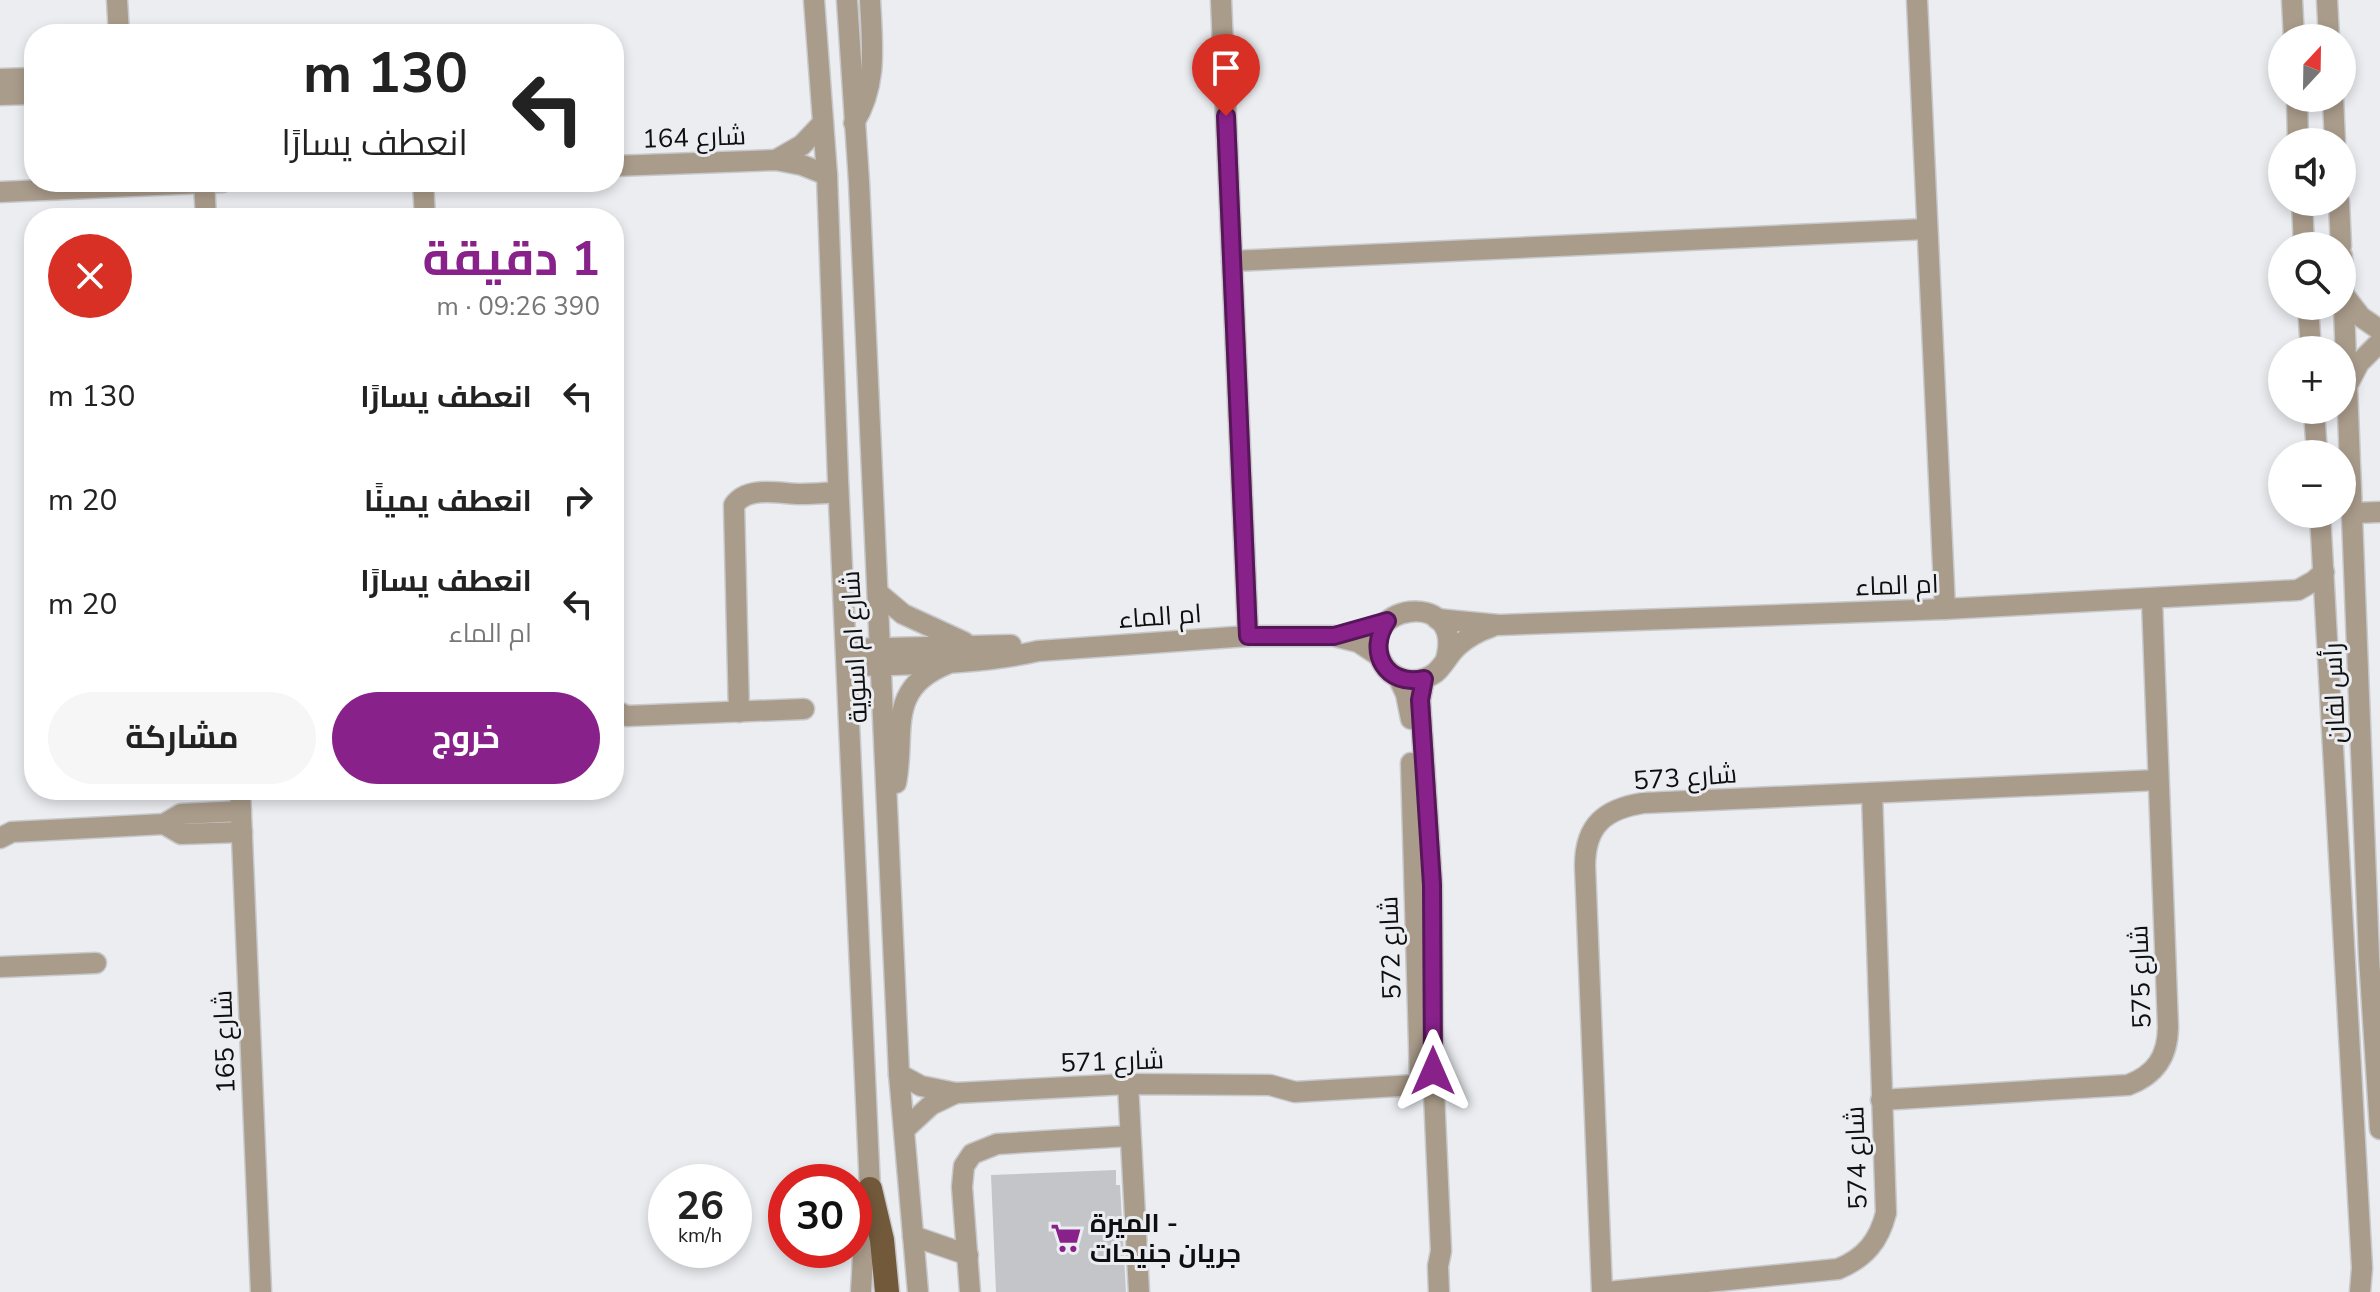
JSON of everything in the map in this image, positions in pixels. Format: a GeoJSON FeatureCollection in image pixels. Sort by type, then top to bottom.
{"type":"FeatureCollection","features":[{"type":"Feature","properties":{"kind":"main road"},"geometry":{"type":"LineString","coordinates":[[872,1198],[882,1240],[887,1292]]}},
{"type":"Feature","properties":{"kind":"street"},"geometry":{"type":"LineString","coordinates":[[117,0],[118,24]]}},
{"type":"Feature","properties":{"kind":"street","name":"شارع ام اسوية"},"geometry":{"type":"LineString","coordinates":[[814,0],[827,175],[869,1164]]}},
{"type":"Feature","properties":{"kind":"street","name":"شارع ام اسوية"},"geometry":{"type":"LineString","coordinates":[[847,0],[899,1074],[918,1292]]}},
{"type":"Feature","properties":{"kind":"street"},"geometry":{"type":"LineString","coordinates":[[854,123],[862,111],[871,83],[870,0]]}},
{"type":"Feature","properties":{"kind":"street"},"geometry":{"type":"LineString","coordinates":[[1221,0],[1248,636]]}},
{"type":"Feature","properties":{"kind":"street"},"geometry":{"type":"LineString","coordinates":[[1917,0],[1945,609]]}},
{"type":"Feature","properties":{"kind":"street"},"geometry":{"type":"LineString","coordinates":[[2292,0],[2293,24]]}},
{"type":"Feature","properties":{"kind":"street"},"geometry":{"type":"LineString","coordinates":[[2327,0],[2328,24]]}},
{"type":"Feature","properties":{"kind":"street"},"geometry":{"type":"LineString","coordinates":[[0,79],[24,78]]}},
{"type":"Feature","properties":{"kind":"street"},"geometry":{"type":"LineString","coordinates":[[0,95],[24,94]]}},
{"type":"Feature","properties":{"kind":"street","name":"شارع 164"},"geometry":{"type":"LineString","coordinates":[[776,160],[802,145],[823,123]]}},
{"type":"Feature","properties":{"kind":"street","name":"شارع 164"},"geometry":{"type":"LineString","coordinates":[[624,166],[776,160],[802,165],[827,175]]}},
{"type":"Feature","properties":{"kind":"street"},"geometry":{"type":"LineString","coordinates":[[0,192],[24,190]]}},
{"type":"Feature","properties":{"kind":"street"},"geometry":{"type":"LineString","coordinates":[[1232,261],[1927,229]]}},
{"type":"Feature","properties":{"kind":"street"},"geometry":{"type":"LineString","coordinates":[[2356,311],[2380,330]]}},
{"type":"Feature","properties":{"kind":"street"},"geometry":{"type":"LineString","coordinates":[[2356,369],[2380,342]]}},
{"type":"Feature","properties":{"kind":"street"},"geometry":{"type":"LineString","coordinates":[[739,712],[733,509],[739,498],[747,495],[796,494],[838,486]]}},
{"type":"Feature","properties":{"kind":"street"},"geometry":{"type":"LineString","coordinates":[[2356,513],[2380,512]]}},
{"type":"Feature","properties":{"kind":"street","name":"رأس لفان"},"geometry":{"type":"LineString","coordinates":[[2321,528],[2362,1268],[2360,1292]]}},
{"type":"Feature","properties":{"kind":"street","name":"رأس لفان"},"geometry":{"type":"LineString","coordinates":[[2354,528],[2367,869],[2375,949],[2380,1129]]}},
{"type":"Feature","properties":{"kind":"street"},"geometry":{"type":"LineString","coordinates":[[2324,572],[2298,590],[2314,602],[2326,618]]}},
{"type":"Feature","properties":{"kind":"street","name":"ام الماء"},"geometry":{"type":"LineString","coordinates":[[1437,619],[1499,625],[2152,600],[2298,590]]}},
{"type":"Feature","properties":{"kind":"street"},"geometry":{"type":"LineString","coordinates":[[878,593],[903,614],[971,645]]}},
{"type":"Feature","properties":{"kind":"street","name":"شارع 575"},"geometry":{"type":"LineString","coordinates":[[1881,1100],[2128,1085],[2151,1074],[2165,1053],[2168,1040],[2152,600]]}},
{"type":"Feature","properties":{"kind":"street"},"geometry":{"type":"LineString","coordinates":[[1407,610],[1418,610],[1437,619],[1448,638],[1446,659],[1433,674],[1411,681],[1386,669],[1379,656],[1378,643],[1380,631],[1387,621],[1407,610]]}},
{"type":"Feature","properties":{"kind":"street","name":"ام الماء"},"geometry":{"type":"LineString","coordinates":[[1334,636],[1387,621]]}},
{"type":"Feature","properties":{"kind":"street","name":"ام الماء"},"geometry":{"type":"LineString","coordinates":[[1446,659],[1469,637],[1499,625]]}},
{"type":"Feature","properties":{"kind":"street","name":"ام الماء"},"geometry":{"type":"LineString","coordinates":[[848,658],[956,661],[1038,651],[1248,636],[1334,636],[1358,642],[1379,656]]}},
{"type":"Feature","properties":{"kind":"street","name":"ام الماء"},"geometry":{"type":"LineString","coordinates":[[881,657],[971,645],[1008,645],[1038,651]]}},
{"type":"Feature","properties":{"kind":"street"},"geometry":{"type":"LineString","coordinates":[[888,813],[897,778],[898,728],[905,702],[921,680],[943,665],[956,661]]}},
{"type":"Feature","properties":{"kind":"street","name":"شارع 572"},"geometry":{"type":"LineString","coordinates":[[1398,677],[1408,701],[1411,722],[1427,1078],[1430,1245],[1438,1266],[1439,1292]]}},
{"type":"Feature","properties":{"kind":"street","name":"شارع 572"},"geometry":{"type":"LineString","coordinates":[[1424,679],[1420,700],[1432,885],[1427,1078]]}},
{"type":"Feature","properties":{"kind":"street"},"geometry":{"type":"LineString","coordinates":[[624,715],[804,709]]}},
{"type":"Feature","properties":{"kind":"street","name":"شارع 573"},"geometry":{"type":"LineString","coordinates":[[1605,1292],[1585,866],[1589,835],[1598,822],[1611,812],[1635,805],[2158,780]]}},
{"type":"Feature","properties":{"kind":"street","name":"شارع 574"},"geometry":{"type":"LineString","coordinates":[[1605,1292],[1822,1271],[1852,1263],[1875,1242],[1886,1213],[1872,793]]}},
{"type":"Feature","properties":{"kind":"street","name":"شارع 165"},"geometry":{"type":"LineString","coordinates":[[241,800],[261,1292]]}},
{"type":"Feature","properties":{"kind":"street"},"geometry":{"type":"LineString","coordinates":[[0,838],[22,831],[164,824],[181,814],[242,822]]}},
{"type":"Feature","properties":{"kind":"street"},"geometry":{"type":"LineString","coordinates":[[2367,869],[2380,889]]}},
{"type":"Feature","properties":{"kind":"street"},"geometry":{"type":"LineString","coordinates":[[0,967],[96,963]]}},
{"type":"Feature","properties":{"kind":"street","name":"شارع 571"},"geometry":{"type":"LineString","coordinates":[[899,1074],[931,1090],[956,1093],[1128,1084],[1270,1085],[1290,1078],[1427,1078]]}},
{"type":"Feature","properties":{"kind":"street"},"geometry":{"type":"LineString","coordinates":[[1128,1084],[1139,1292]]}},
{"type":"Feature","properties":{"kind":"street","name":"شارع 571"},"geometry":{"type":"LineString","coordinates":[[905,1129],[931,1105],[956,1093]]}},
{"type":"Feature","properties":{"kind":"street"},"geometry":{"type":"LineString","coordinates":[[970,1292],[962,1187],[964,1166],[972,1154],[997,1144],[1129,1136]]}},
{"type":"Feature","properties":{"kind":"street"},"geometry":{"type":"LineString","coordinates":[[913,1236],[968,1255]]}},
{"type":"Feature","properties":{"kind":"street","name":"شارع ام اسوية"},"geometry":{"type":"LineString","coordinates":[[861,1292],[862,1268]]}},
{"type":"Feature","properties":{"kind":"building","name":"الميرة - جريان جنيحات"},"geometry":{"type":"Polygon","coordinates":[[[1116,1170],[1116,1185],[1120,1185],[1126,1292],[996,1292],[991,1175],[1116,1170]]]}},
{"type":"Feature","properties":{"kind":"place","name":"الميرة - جريان جنيحات"},"geometry":{"type":"Point","coordinates":[1066,1238]}},
{"type":"Feature","properties":{"kind":"route"},"geometry":{"type":"LineString","coordinates":[[1226,116],[1248,636],[1334,636],[1387,621],[1380,631],[1378,643],[1379,656],[1386,669],[1411,681],[1424,679],[1420,700],[1432,885],[1433,1071]]}}]}
